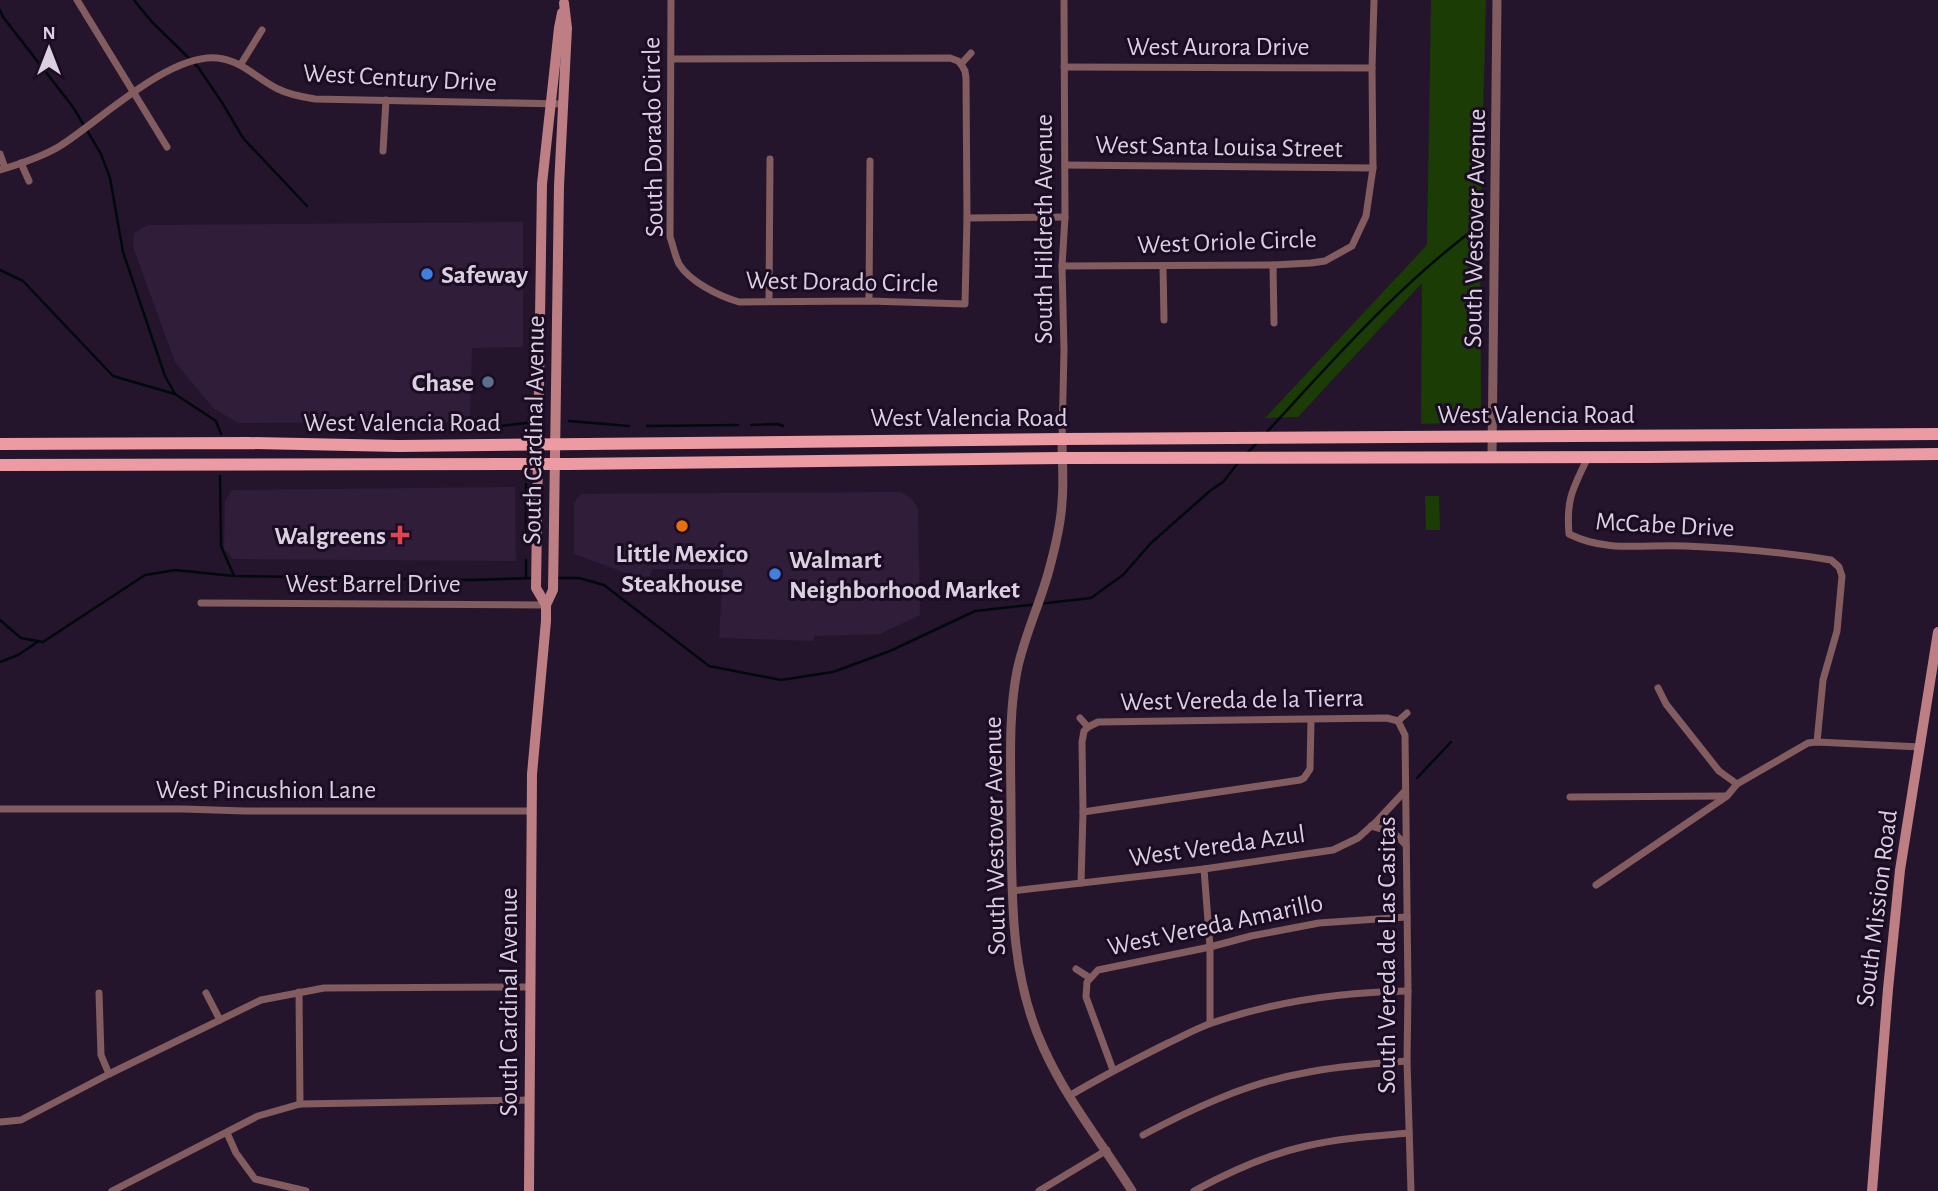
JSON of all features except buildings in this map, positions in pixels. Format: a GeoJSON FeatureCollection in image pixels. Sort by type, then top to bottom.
{"type":"FeatureCollection","features":[{"type":"Feature","properties":{"kind":"main road","name":"South Cardinal Avenue"},"geometry":{"type":"LineString","coordinates":[[546,605],[537,588],[541,226],[550,104],[564,2]]}},
{"type":"Feature","properties":{"kind":"main road","name":"South Cardinal Avenue"},"geometry":{"type":"LineString","coordinates":[[529,1191],[533,753],[540,699],[546,605],[553,588],[558,213],[567,28],[564,2]]}},
{"type":"Feature","properties":{"kind":"main road","name":"West Valencia Road"},"geometry":{"type":"LineString","coordinates":[[0,444],[248,443],[399,446],[1062,439],[1938,435]]}},
{"type":"Feature","properties":{"kind":"main road"},"geometry":{"type":"LineString","coordinates":[[802,461],[805,441]]}},
{"type":"Feature","properties":{"kind":"main road"},"geometry":{"type":"LineString","coordinates":[[248,443],[249,464]]}},
{"type":"Feature","properties":{"kind":"main road"},"geometry":{"type":"LineString","coordinates":[[45,465],[46,444]]}},
{"type":"Feature","properties":{"kind":"main road","name":"West Valencia Road"},"geometry":{"type":"LineString","coordinates":[[0,465],[555,464],[1062,458],[1938,454]]}},
{"type":"Feature","properties":{"kind":"main road","name":"South Mission Road"},"geometry":{"type":"LineString","coordinates":[[1872,1191],[1900,870],[1938,632]]}},
{"type":"Feature","properties":{"kind":"street"},"geometry":{"type":"LineString","coordinates":[[77,0],[167,147]]}},
{"type":"Feature","properties":{"kind":"street","name":"South Dorado Circle"},"geometry":{"type":"LineString","coordinates":[[671,0],[670,237],[680,265],[701,285],[719,296]]}},
{"type":"Feature","properties":{"kind":"street","name":"South Hildreth Avenue"},"geometry":{"type":"LineString","coordinates":[[1062,458],[1064,0]]}},
{"type":"Feature","properties":{"kind":"street","name":"West Oriole Circle"},"geometry":{"type":"LineString","coordinates":[[1062,266],[1273,265],[1325,261],[1352,246],[1366,216],[1373,168],[1374,0]]}},
{"type":"Feature","properties":{"kind":"street","name":"South Westover Avenue"},"geometry":{"type":"LineString","coordinates":[[1492,457],[1497,0]]}},
{"type":"Feature","properties":{"kind":"street"},"geometry":{"type":"LineString","coordinates":[[241,65],[262,30]]}},
{"type":"Feature","properties":{"kind":"street"},"geometry":{"type":"LineString","coordinates":[[961,64],[971,54]]}},
{"type":"Feature","properties":{"kind":"street","name":"West Century Drive"},"geometry":{"type":"LineString","coordinates":[[3,169],[57,148],[172,68],[202,58],[218,58],[241,65],[278,89],[315,99],[564,104]]}},
{"type":"Feature","properties":{"kind":"street"},"geometry":{"type":"LineString","coordinates":[[671,59],[950,58],[958,61],[966,78],[967,218],[1065,217]]}},
{"type":"Feature","properties":{"kind":"street","name":"West Aurora Drive"},"geometry":{"type":"LineString","coordinates":[[1064,67],[1372,68]]}},
{"type":"Feature","properties":{"kind":"street"},"geometry":{"type":"LineString","coordinates":[[383,152],[386,100]]}},
{"type":"Feature","properties":{"kind":"street"},"geometry":{"type":"LineString","coordinates":[[0,154],[3,169]]}},
{"type":"Feature","properties":{"kind":"street"},"geometry":{"type":"LineString","coordinates":[[769,159],[769,301]]}},
{"type":"Feature","properties":{"kind":"street"},"geometry":{"type":"LineString","coordinates":[[869,301],[870,161]]}},
{"type":"Feature","properties":{"kind":"street"},"geometry":{"type":"LineString","coordinates":[[21,163],[29,181]]}},
{"type":"Feature","properties":{"kind":"street","name":"West Santa Louisa Street"},"geometry":{"type":"LineString","coordinates":[[1065,166],[1373,168]]}},
{"type":"Feature","properties":{"kind":"street","name":"West Dorado Circle"},"geometry":{"type":"LineString","coordinates":[[719,296],[739,302],[965,303],[967,218]]}},
{"type":"Feature","properties":{"kind":"street"},"geometry":{"type":"LineString","coordinates":[[1273,265],[1274,323]]}},
{"type":"Feature","properties":{"kind":"street"},"geometry":{"type":"LineString","coordinates":[[1163,266],[1164,320]]}},
{"type":"Feature","properties":{"kind":"street","name":"McCabe Drive"},"geometry":{"type":"LineString","coordinates":[[1588,457],[1570,494],[1567,512],[1569,534],[1585,542],[1607,547],[1728,548],[1830,560],[1839,567],[1842,576],[1837,631],[1823,680],[1818,742]]}},
{"type":"Feature","properties":{"kind":"street","name":"South Westover Avenue"},"geometry":{"type":"LineString","coordinates":[[1062,458],[1062,503],[1057,539],[1026,636],[1012,709],[1014,938],[1024,992],[1043,1049],[1069,1097],[1132,1191]]}},
{"type":"Feature","properties":{"kind":"street","name":"West Barrel Drive"},"geometry":{"type":"LineString","coordinates":[[201,603],[546,605]]}},
{"type":"Feature","properties":{"kind":"street"},"geometry":{"type":"LineString","coordinates":[[1658,688],[1667,704],[1719,771],[1737,785]]}},
{"type":"Feature","properties":{"kind":"street"},"geometry":{"type":"LineString","coordinates":[[1398,721],[1407,713]]}},
{"type":"Feature","properties":{"kind":"street","name":"West Vereda de la Tierra"},"geometry":{"type":"LineString","coordinates":[[1088,727],[1098,722],[1387,718],[1398,721]]}},
{"type":"Feature","properties":{"kind":"street"},"geometry":{"type":"LineString","coordinates":[[1080,719],[1088,727],[1082,742],[1081,884]]}},
{"type":"Feature","properties":{"kind":"street"},"geometry":{"type":"LineString","coordinates":[[1083,812],[1300,780],[1310,769],[1311,720]]}},
{"type":"Feature","properties":{"kind":"street","name":"South Vereda de Las Casitas"},"geometry":{"type":"LineString","coordinates":[[1398,721],[1405,735],[1407,1062],[1412,1191]]}},
{"type":"Feature","properties":{"kind":"street"},"geometry":{"type":"LineString","coordinates":[[1596,885],[1727,796],[1737,785],[1808,743],[1920,747]]}},
{"type":"Feature","properties":{"kind":"street","name":"West Vereda Azul"},"geometry":{"type":"LineString","coordinates":[[1012,891],[1204,869],[1333,850],[1358,838],[1406,790]]}},
{"type":"Feature","properties":{"kind":"street"},"geometry":{"type":"LineString","coordinates":[[1570,797],[1727,796]]}},
{"type":"Feature","properties":{"kind":"street","name":"West Pincushion Lane"},"geometry":{"type":"LineString","coordinates":[[0,809],[532,811]]}},
{"type":"Feature","properties":{"kind":"street"},"geometry":{"type":"LineString","coordinates":[[1371,826],[1393,832],[1406,846]]}},
{"type":"Feature","properties":{"kind":"street"},"geometry":{"type":"LineString","coordinates":[[1204,869],[1210,947],[1210,1023]]}},
{"type":"Feature","properties":{"kind":"street","name":"West Vereda Amarillo"},"geometry":{"type":"LineString","coordinates":[[1113,1070],[1086,997],[1090,978],[1098,970],[1319,923],[1407,917]]}},
{"type":"Feature","properties":{"kind":"street"},"geometry":{"type":"LineString","coordinates":[[1076,969],[1090,978]]}},
{"type":"Feature","properties":{"kind":"street"},"geometry":{"type":"LineString","coordinates":[[0,1122],[21,1120],[261,1000],[324,988],[530,987]]}},
{"type":"Feature","properties":{"kind":"street"},"geometry":{"type":"LineString","coordinates":[[1069,1097],[1113,1070],[1210,1023],[1268,1006],[1305,999],[1366,992],[1408,991]]}},
{"type":"Feature","properties":{"kind":"street"},"geometry":{"type":"LineString","coordinates":[[299,992],[300,1104]]}},
{"type":"Feature","properties":{"kind":"street"},"geometry":{"type":"LineString","coordinates":[[99,993],[101,1055],[109,1074]]}},
{"type":"Feature","properties":{"kind":"street"},"geometry":{"type":"LineString","coordinates":[[206,993],[220,1020]]}},
{"type":"Feature","properties":{"kind":"street"},"geometry":{"type":"LineString","coordinates":[[1143,1135],[1232,1093],[1302,1073],[1350,1065],[1407,1062]]}},
{"type":"Feature","properties":{"kind":"street"},"geometry":{"type":"LineString","coordinates":[[111,1191],[258,1116],[300,1104],[530,1100]]}},
{"type":"Feature","properties":{"kind":"street"},"geometry":{"type":"LineString","coordinates":[[227,1133],[236,1153],[255,1179],[306,1191]]}},
{"type":"Feature","properties":{"kind":"street"},"geometry":{"type":"LineString","coordinates":[[1194,1191],[1230,1172],[1303,1146],[1342,1139],[1409,1133]]}},
{"type":"Feature","properties":{"kind":"street"},"geometry":{"type":"LineString","coordinates":[[1039,1191],[1107,1150]]}},
{"type":"Feature","properties":{"kind":"shaded area"},"geometry":{"type":"Polygon","coordinates":[[[523,222],[523,347],[472,348],[470,422],[238,423],[214,409],[175,362],[133,247],[134,233],[148,225],[523,222]]]}},
{"type":"Feature","properties":{"kind":"shaded area"},"geometry":{"type":"Polygon","coordinates":[[[515,487],[516,561],[233,559],[224,549],[225,501],[232,490],[515,487]]]}},
{"type":"Feature","properties":{"kind":"shaded area"},"geometry":{"type":"Polygon","coordinates":[[[901,492],[912,499],[918,509],[920,615],[880,634],[814,636],[814,641],[719,638],[723,569],[652,569],[650,576],[640,578],[574,554],[574,503],[581,494],[901,492]]]}},
{"type":"Feature","properties":{"kind":"green space"},"geometry":{"type":"Polygon","coordinates":[[[1431,0],[1486,0],[1480,230],[1481,411],[1474,422],[1421,424],[1422,283],[1298,417],[1265,418],[1427,245],[1431,0]]]}},
{"type":"Feature","properties":{"kind":"green space"},"geometry":{"type":"Polygon","coordinates":[[[1425,496],[1439,496],[1440,530],[1426,530],[1425,496]]]}},
{"type":"Feature","properties":{"kind":"waterway"},"geometry":{"type":"LineString","coordinates":[[134,0],[151,21],[198,67],[243,138],[307,206]]}},
{"type":"Feature","properties":{"kind":"waterway"},"geometry":{"type":"LineString","coordinates":[[0,10],[73,107],[101,154],[110,178],[123,252],[165,376],[175,394]]}},
{"type":"Feature","properties":{"kind":"waterway"},"geometry":{"type":"LineString","coordinates":[[1266,433],[1397,295],[1485,221]]}},
{"type":"Feature","properties":{"kind":"waterway"},"geometry":{"type":"LineString","coordinates":[[0,270],[23,281],[113,376],[175,394],[216,421],[221,434]]}},
{"type":"Feature","properties":{"kind":"waterway"},"geometry":{"type":"LineString","coordinates":[[1024,421],[1048,420],[1052,423]]}},
{"type":"Feature","properties":{"kind":"waterway"},"geometry":{"type":"LineString","coordinates":[[569,421],[629,426]]}},
{"type":"Feature","properties":{"kind":"waterway"},"geometry":{"type":"LineString","coordinates":[[474,429],[535,422]]}},
{"type":"Feature","properties":{"kind":"waterway"},"geometry":{"type":"LineString","coordinates":[[647,426],[738,425]]}},
{"type":"Feature","properties":{"kind":"waterway"},"geometry":{"type":"LineString","coordinates":[[751,425],[783,426]]}},
{"type":"Feature","properties":{"kind":"waterway"},"geometry":{"type":"LineString","coordinates":[[1247,453],[1257,443]]}},
{"type":"Feature","properties":{"kind":"waterway"},"geometry":{"type":"LineString","coordinates":[[558,578],[579,578],[604,585],[709,666],[781,680],[833,672],[890,651],[975,611],[1091,598],[1123,575],[1151,543],[1223,482],[1238,463]]}},
{"type":"Feature","properties":{"kind":"waterway"},"geometry":{"type":"LineString","coordinates":[[220,476],[221,546],[234,576],[473,580],[534,578]]}},
{"type":"Feature","properties":{"kind":"waterway"},"geometry":{"type":"LineString","coordinates":[[526,484],[526,542]]}},
{"type":"Feature","properties":{"kind":"waterway"},"geometry":{"type":"LineString","coordinates":[[526,560],[526,578]]}},
{"type":"Feature","properties":{"kind":"waterway"},"geometry":{"type":"LineString","coordinates":[[0,620],[21,638],[43,642],[145,575],[175,570],[234,576]]}},
{"type":"Feature","properties":{"kind":"waterway"},"geometry":{"type":"LineString","coordinates":[[0,662],[18,655],[39,641]]}},
{"type":"Feature","properties":{"kind":"waterway"},"geometry":{"type":"LineString","coordinates":[[1417,778],[1451,742]]}},
{"type":"Feature","properties":{"kind":"place","name":"Safeway"},"geometry":{"type":"Point","coordinates":[427,274]}},
{"type":"Feature","properties":{"kind":"place","name":"Chase"},"geometry":{"type":"Point","coordinates":[488,382]}},
{"type":"Feature","properties":{"kind":"place","name":"Little Mexico Steakhouse"},"geometry":{"type":"Point","coordinates":[682,526]}},
{"type":"Feature","properties":{"kind":"place","name":"Walgreens"},"geometry":{"type":"Point","coordinates":[400,535]}},
{"type":"Feature","properties":{"kind":"place","name":"Walmart Neighborhood Market"},"geometry":{"type":"Point","coordinates":[775,574]}}]}
